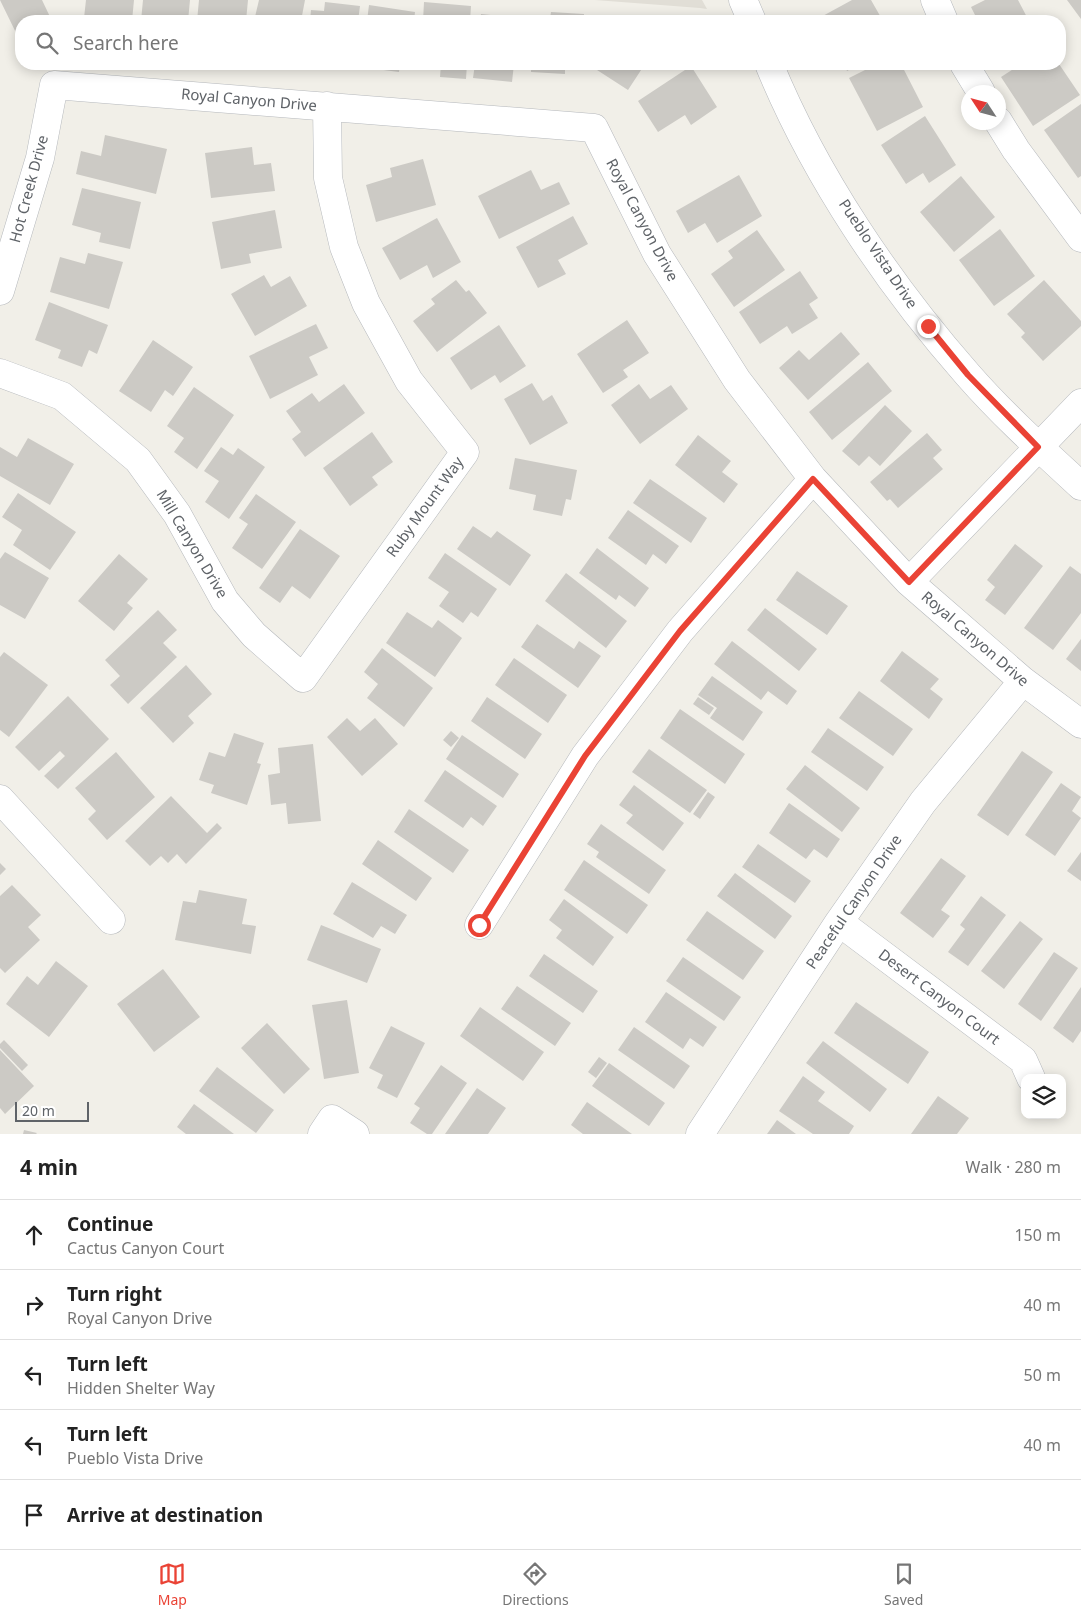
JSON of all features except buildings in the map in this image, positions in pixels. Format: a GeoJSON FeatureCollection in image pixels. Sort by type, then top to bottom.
{"type":"FeatureCollection","features":[{"type":"Feature","properties":{"kind":"street"},"geometry":{"type":"LineString","coordinates":[[743,0],[749,15]]}},
{"type":"Feature","properties":{"kind":"street"},"geometry":{"type":"LineString","coordinates":[[935,0],[941,15]]}},
{"type":"Feature","properties":{"kind":"street","name":"Pueblo Vista Drive"},"geometry":{"type":"LineString","coordinates":[[772,70],[811,150],[866,241],[928,326],[968,375],[1038,447],[1081,486]]}},
{"type":"Feature","properties":{"kind":"street"},"geometry":{"type":"LineString","coordinates":[[968,70],[977,85]]}},
{"type":"Feature","properties":{"kind":"street","name":"Royal Canyon Drive"},"geometry":{"type":"LineString","coordinates":[[54,85],[594,128],[657,254],[737,380],[813,479],[909,582],[1023,681],[1081,724]]}},
{"type":"Feature","properties":{"kind":"street","name":"Hot Creek Drive"},"geometry":{"type":"LineString","coordinates":[[0,291],[40,158],[54,85]]}},
{"type":"Feature","properties":{"kind":"street","name":"Ruby Mount Way"},"geometry":{"type":"LineString","coordinates":[[303,678],[465,452],[409,381],[366,303],[344,247],[328,178],[327,106]]}},
{"type":"Feature","properties":{"kind":"street"},"geometry":{"type":"LineString","coordinates":[[1004,130],[1016,150],[1081,238]]}},
{"type":"Feature","properties":{"kind":"street","name":"Mill Canyon Drive"},"geometry":{"type":"LineString","coordinates":[[0,373],[62,396],[138,460],[177,514],[225,600],[254,635],[303,678]]}},
{"type":"Feature","properties":{"kind":"street"},"geometry":{"type":"LineString","coordinates":[[909,582],[1081,403]]}},
{"type":"Feature","properties":{"kind":"street"},"geometry":{"type":"LineString","coordinates":[[479,925],[585,756],[680,631],[813,479]]}},
{"type":"Feature","properties":{"kind":"street","name":"Peaceful Canyon Drive"},"geometry":{"type":"LineString","coordinates":[[700,1134],[840,922],[923,802],[1023,681]]}},
{"type":"Feature","properties":{"kind":"street"},"geometry":{"type":"LineString","coordinates":[[0,799],[111,920]]}},
{"type":"Feature","properties":{"kind":"street","name":"Desert Canyon Court"},"geometry":{"type":"LineString","coordinates":[[840,922],[1023,1060],[1029,1074]]}},
{"type":"Feature","properties":{"kind":"street"},"geometry":{"type":"LineString","coordinates":[[327,1127],[355,1134]]}},
{"type":"Feature","properties":{"kind":"shaded area"},"geometry":{"type":"Polygon","coordinates":[[[595,0],[702,0],[707,9],[700,8],[595,0]]]}},
{"type":"Feature","properties":{"kind":"route"},"geometry":{"type":"LineString","coordinates":[[479,925],[585,756],[680,631],[813,479],[909,582],[1038,447],[968,375],[928,326]]}}]}
